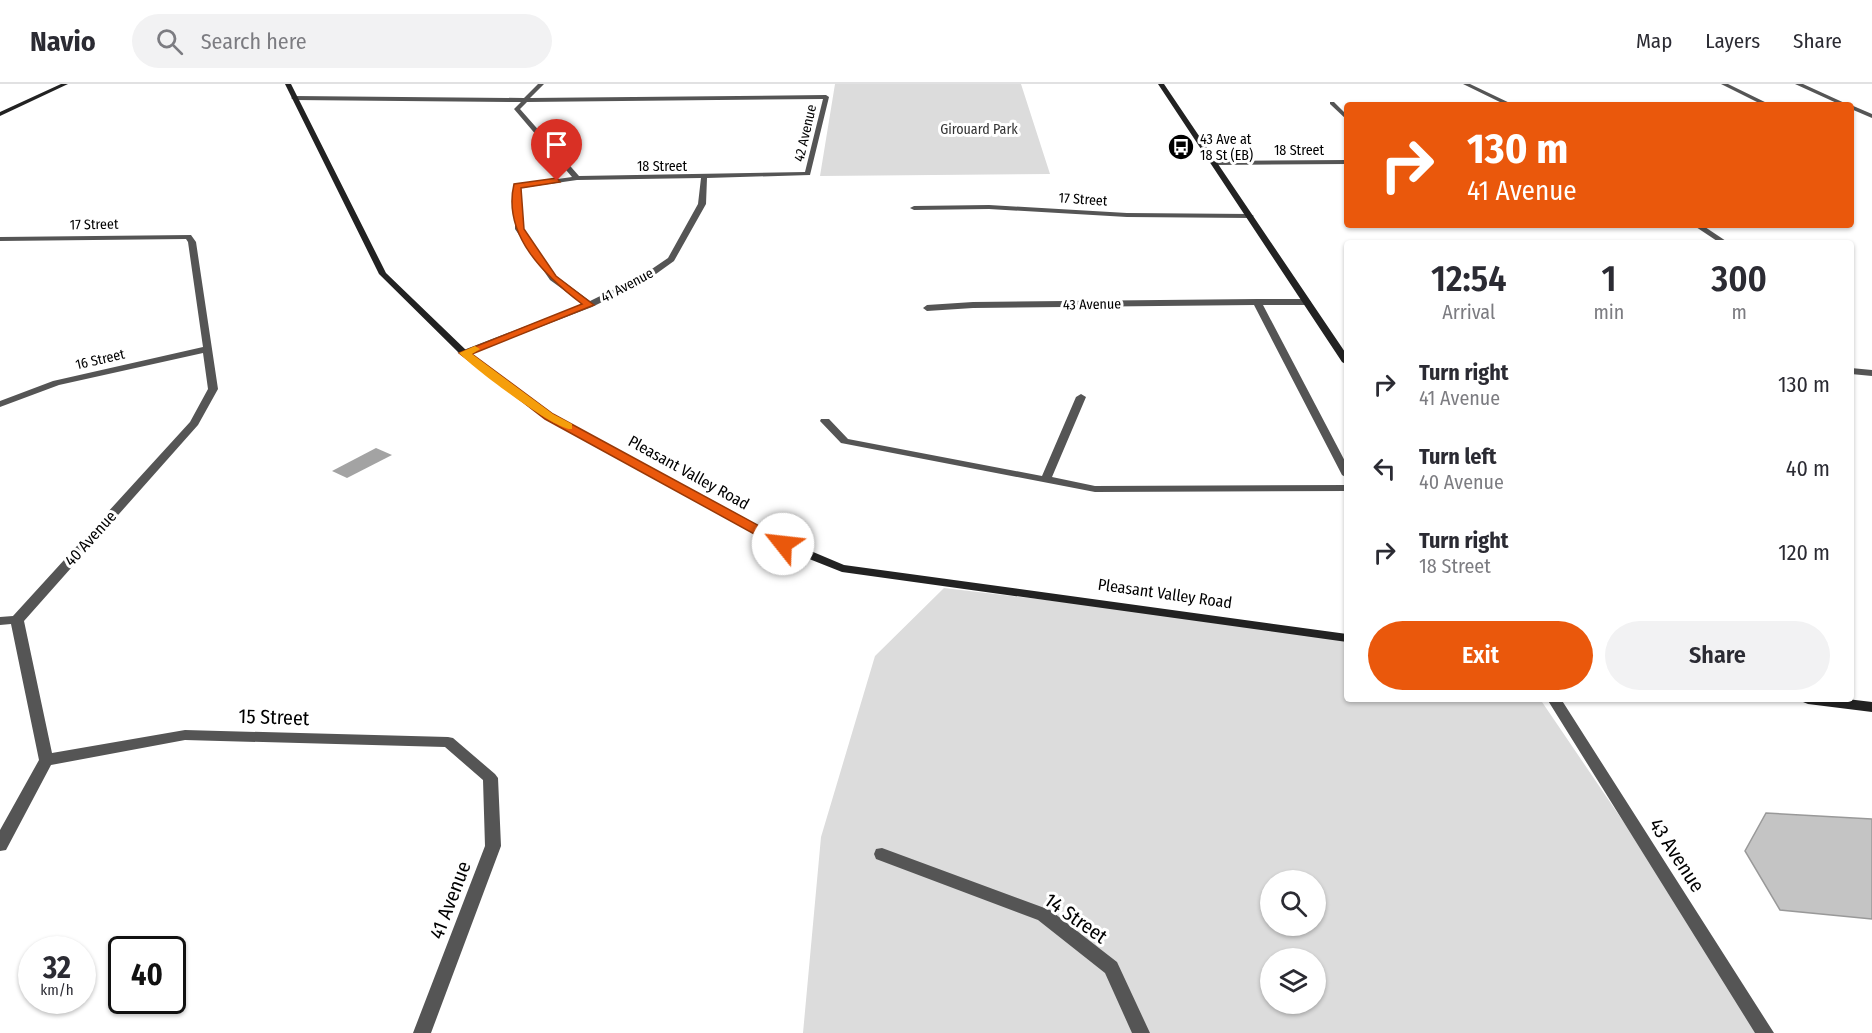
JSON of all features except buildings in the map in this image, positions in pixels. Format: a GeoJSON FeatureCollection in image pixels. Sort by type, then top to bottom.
{"type":"FeatureCollection","features":[{"type":"Feature","properties":{"kind":"street"},"geometry":{"type":"LineString","coordinates":[[0,114],[65,84]]}},
{"type":"Feature","properties":{"kind":"street","name":"Pleasant Valley Road"},"geometry":{"type":"LineString","coordinates":[[288,84],[383,274],[464,353],[549,417],[783,544],[842,568],[1344,638]]}},
{"type":"Feature","properties":{"kind":"street"},"geometry":{"type":"LineString","coordinates":[[541,84],[517,109],[577,178]]}},
{"type":"Feature","properties":{"kind":"street"},"geometry":{"type":"LineString","coordinates":[[1161,84],[1344,358]]}},
{"type":"Feature","properties":{"kind":"street"},"geometry":{"type":"LineString","coordinates":[[1467,84],[1505,102]]}},
{"type":"Feature","properties":{"kind":"street"},"geometry":{"type":"LineString","coordinates":[[1724,84],[1762,102]]}},
{"type":"Feature","properties":{"kind":"street"},"geometry":{"type":"LineString","coordinates":[[1798,84],[1839,102]]}},
{"type":"Feature","properties":{"kind":"street","name":"42 Avenue"},"geometry":{"type":"LineString","coordinates":[[525,100],[826,97],[808,174]]}},
{"type":"Feature","properties":{"kind":"street"},"geometry":{"type":"LineString","coordinates":[[294,98],[525,100]]}},
{"type":"Feature","properties":{"kind":"street"},"geometry":{"type":"LineString","coordinates":[[1332,103],[1344,115]]}},
{"type":"Feature","properties":{"kind":"street"},"geometry":{"type":"LineString","coordinates":[[1854,108],[1872,116]]}},
{"type":"Feature","properties":{"kind":"street","name":"18 Street"},"geometry":{"type":"LineString","coordinates":[[1215,163],[1344,162]]}},
{"type":"Feature","properties":{"kind":"street","name":"18 Street"},"geometry":{"type":"LineString","coordinates":[[589,305],[553,278],[519,229],[517,186],[577,178],[808,174]]}},
{"type":"Feature","properties":{"kind":"street","name":"41 Avenue"},"geometry":{"type":"LineString","coordinates":[[464,353],[589,305],[646,277],[671,259],[702,204],[704,177]]}},
{"type":"Feature","properties":{"kind":"street","name":"17 Street"},"geometry":{"type":"LineString","coordinates":[[914,208],[989,207],[1127,215],[1250,216]]}},
{"type":"Feature","properties":{"kind":"street"},"geometry":{"type":"LineString","coordinates":[[1702,228],[1720,240]]}},
{"type":"Feature","properties":{"kind":"street","name":"17 Street"},"geometry":{"type":"LineString","coordinates":[[0,239],[188,237]]}},
{"type":"Feature","properties":{"kind":"street","name":"40 Avenue"},"geometry":{"type":"LineString","coordinates":[[17,620],[194,423],[213,389],[192,242],[188,237]]}},
{"type":"Feature","properties":{"kind":"street"},"geometry":{"type":"LineString","coordinates":[[1257,302],[1344,469]]}},
{"type":"Feature","properties":{"kind":"street","name":"43 Avenue"},"geometry":{"type":"LineString","coordinates":[[927,308],[1307,302]]}},
{"type":"Feature","properties":{"kind":"street","name":"16 Street"},"geometry":{"type":"LineString","coordinates":[[0,404],[56,383],[208,349]]}},
{"type":"Feature","properties":{"kind":"street"},"geometry":{"type":"LineString","coordinates":[[1854,371],[1872,373]]}},
{"type":"Feature","properties":{"kind":"street"},"geometry":{"type":"LineString","coordinates":[[1046,479],[1081,397]]}},
{"type":"Feature","properties":{"kind":"street"},"geometry":{"type":"LineString","coordinates":[[825,421],[845,441],[1095,489],[1344,488]]}},
{"type":"Feature","properties":{"kind":"street"},"geometry":{"type":"LineString","coordinates":[[0,621],[17,620],[46,759],[0,845]]}},
{"type":"Feature","properties":{"kind":"street","name":"43 Avenue"},"geometry":{"type":"LineString","coordinates":[[1556,702],[1765,1033]]}},
{"type":"Feature","properties":{"kind":"street"},"geometry":{"type":"LineString","coordinates":[[1832,702],[1872,707]]}},
{"type":"Feature","properties":{"kind":"street","name":"15 Street"},"geometry":{"type":"LineString","coordinates":[[46,759],[185,735],[448,742],[490,778]]}},
{"type":"Feature","properties":{"kind":"street","name":"41 Avenue"},"geometry":{"type":"LineString","coordinates":[[422,1033],[493,846],[490,778]]}},
{"type":"Feature","properties":{"kind":"street","name":"14 Street"},"geometry":{"type":"LineString","coordinates":[[882,854],[1044,915],[1111,968],[1142,1033]]}},
{"type":"Feature","properties":{"kind":"green space","name":"Girouard Park"},"geometry":{"type":"Polygon","coordinates":[[[835,84],[1021,84],[1050,174],[820,176],[835,84]]]}},
{"type":"Feature","properties":{"kind":"green space"},"geometry":{"type":"Polygon","coordinates":[[[944,588],[1344,635],[1344,702],[1542,702],[1767,1033],[803,1033],[821,837],[875,656],[944,588]]]}},
{"type":"Feature","properties":{"kind":"shaded area"},"geometry":{"type":"Polygon","coordinates":[[[376,448],[392,455],[347,478],[332,471],[376,448]]]}},
{"type":"Feature","properties":{"kind":"slow traffic"},"geometry":{"type":"LineString","coordinates":[[475,349],[464,353],[549,417],[568,427]]}},
{"type":"Feature","properties":{"kind":"place","name":"43 Ave at 18 St (EB)"},"geometry":{"type":"Point","coordinates":[1181,147]}},
{"type":"Feature","properties":{"kind":"route"},"geometry":{"type":"LineString","coordinates":[[557,181],[517,186],[519,229],[553,278],[589,305],[464,353],[549,417],[783,544]]}}]}
